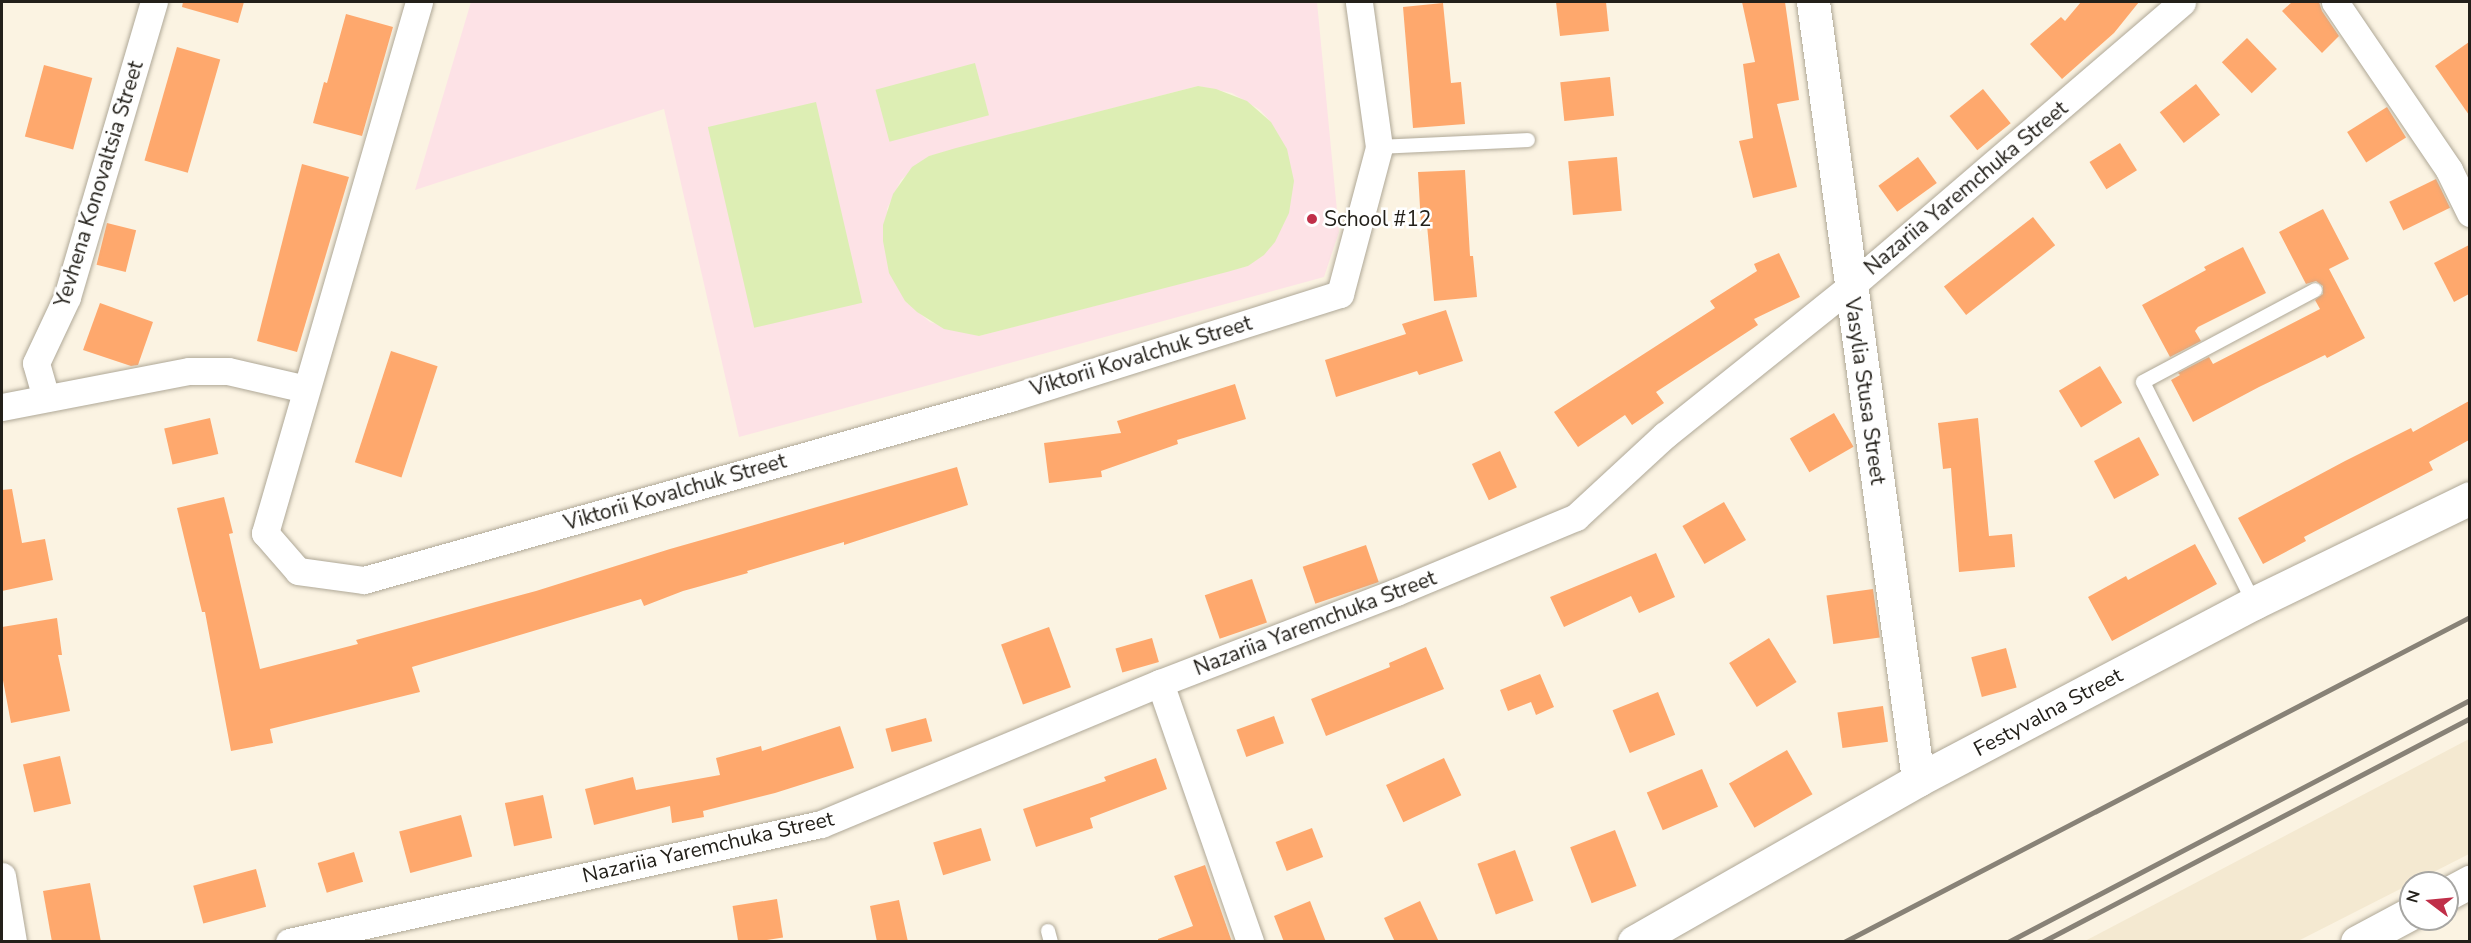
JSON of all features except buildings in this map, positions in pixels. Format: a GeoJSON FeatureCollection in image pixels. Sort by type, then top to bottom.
{"type":"FeatureCollection","features":[{"type":"Feature","properties":{"kind":"main road","name":"Vasylia Stusa Street"},"geometry":{"type":"LineString","coordinates":[[1813,2],[1918,780]]}},
{"type":"Feature","properties":{"kind":"main road","name":"Festyvalna Street"},"geometry":{"type":"LineString","coordinates":[[1634,942],[1918,780],[2254,603],[2469,498]]}},
{"type":"Feature","properties":{"kind":"main road"},"geometry":{"type":"LineString","coordinates":[[2357,942],[2399,919]]}},
{"type":"Feature","properties":{"kind":"street","name":"Yevhena Konovaltsia Street"},"geometry":{"type":"LineString","coordinates":[[46,398],[36,363],[67,297],[154,2]]}},
{"type":"Feature","properties":{"kind":"street","name":"Viktorii Kovalchuk Street"},"geometry":{"type":"LineString","coordinates":[[419,2],[265,533],[298,571],[364,580],[1010,398],[1340,294],[1379,147],[1359,2]]}},
{"type":"Feature","properties":{"kind":"street","name":"Nazariia Yaremchuka Street"},"geometry":{"type":"LineString","coordinates":[[290,942],[821,824],[1160,683],[1396,592],[1576,517],[1665,435],[1851,286],[2182,2]]}},
{"type":"Feature","properties":{"kind":"street"},"geometry":{"type":"LineString","coordinates":[[2335,2],[2449,170],[2469,213]]}},
{"type":"Feature","properties":{"kind":"street"},"geometry":{"type":"LineString","coordinates":[[2,407],[189,371],[228,371],[306,389]]}},
{"type":"Feature","properties":{"kind":"street"},"geometry":{"type":"LineString","coordinates":[[1160,683],[1250,942]]}},
{"type":"Feature","properties":{"kind":"street"},"geometry":{"type":"LineString","coordinates":[[2,876],[13,942]]}},
{"type":"Feature","properties":{"kind":"lane"},"geometry":{"type":"LineString","coordinates":[[1379,147],[1528,140]]}},
{"type":"Feature","properties":{"kind":"lane"},"geometry":{"type":"LineString","coordinates":[[2254,603],[2143,382],[2315,290]]}},
{"type":"Feature","properties":{"kind":"shaded area","name":"School #12"},"geometry":{"type":"Polygon","coordinates":[[[471,2],[1317,2],[1339,232],[1324,277],[739,437],[664,109],[415,190],[471,2]],[[1198,86],[929,156],[901,180],[887,209],[905,301],[930,322],[979,336],[1248,266],[1271,122],[1260,110],[1232,93],[1198,86]]]}},
{"type":"Feature","properties":{"kind":"shaded area"},"geometry":{"type":"Polygon","coordinates":[[[2469,739],[2469,854],[2436,871],[2399,871],[2399,890],[2298,941],[2085,941],[2469,739]]]}},
{"type":"Feature","properties":{"kind":"green space"},"geometry":{"type":"Polygon","coordinates":[[[975,63],[989,115],[889,142],[876,90],[975,63]]]}},
{"type":"Feature","properties":{"kind":"green space"},"geometry":{"type":"Polygon","coordinates":[[[1198,86],[1216,89],[1247,101],[1271,122],[1287,149],[1294,181],[1289,213],[1275,242],[1264,255],[1248,266],[1227,272],[979,336],[944,329],[917,312],[905,301],[889,273],[883,241],[883,225],[893,194],[912,167],[929,156],[956,148],[1198,86]]]}},
{"type":"Feature","properties":{"kind":"green space"},"geometry":{"type":"Polygon","coordinates":[[[816,102],[862,303],[754,328],[708,127],[816,102]]]}},
{"type":"Feature","properties":{"kind":"railway"},"geometry":{"type":"LineString","coordinates":[[1844,942],[2470,617]]}},
{"type":"Feature","properties":{"kind":"railway"},"geometry":{"type":"LineString","coordinates":[[2008,942],[2470,700]]}},
{"type":"Feature","properties":{"kind":"railway"},"geometry":{"type":"LineString","coordinates":[[2042,942],[2470,718]]}},
{"type":"Feature","properties":{"kind":"place","name":"School #12"},"geometry":{"type":"Point","coordinates":[1312,219]}}]}
